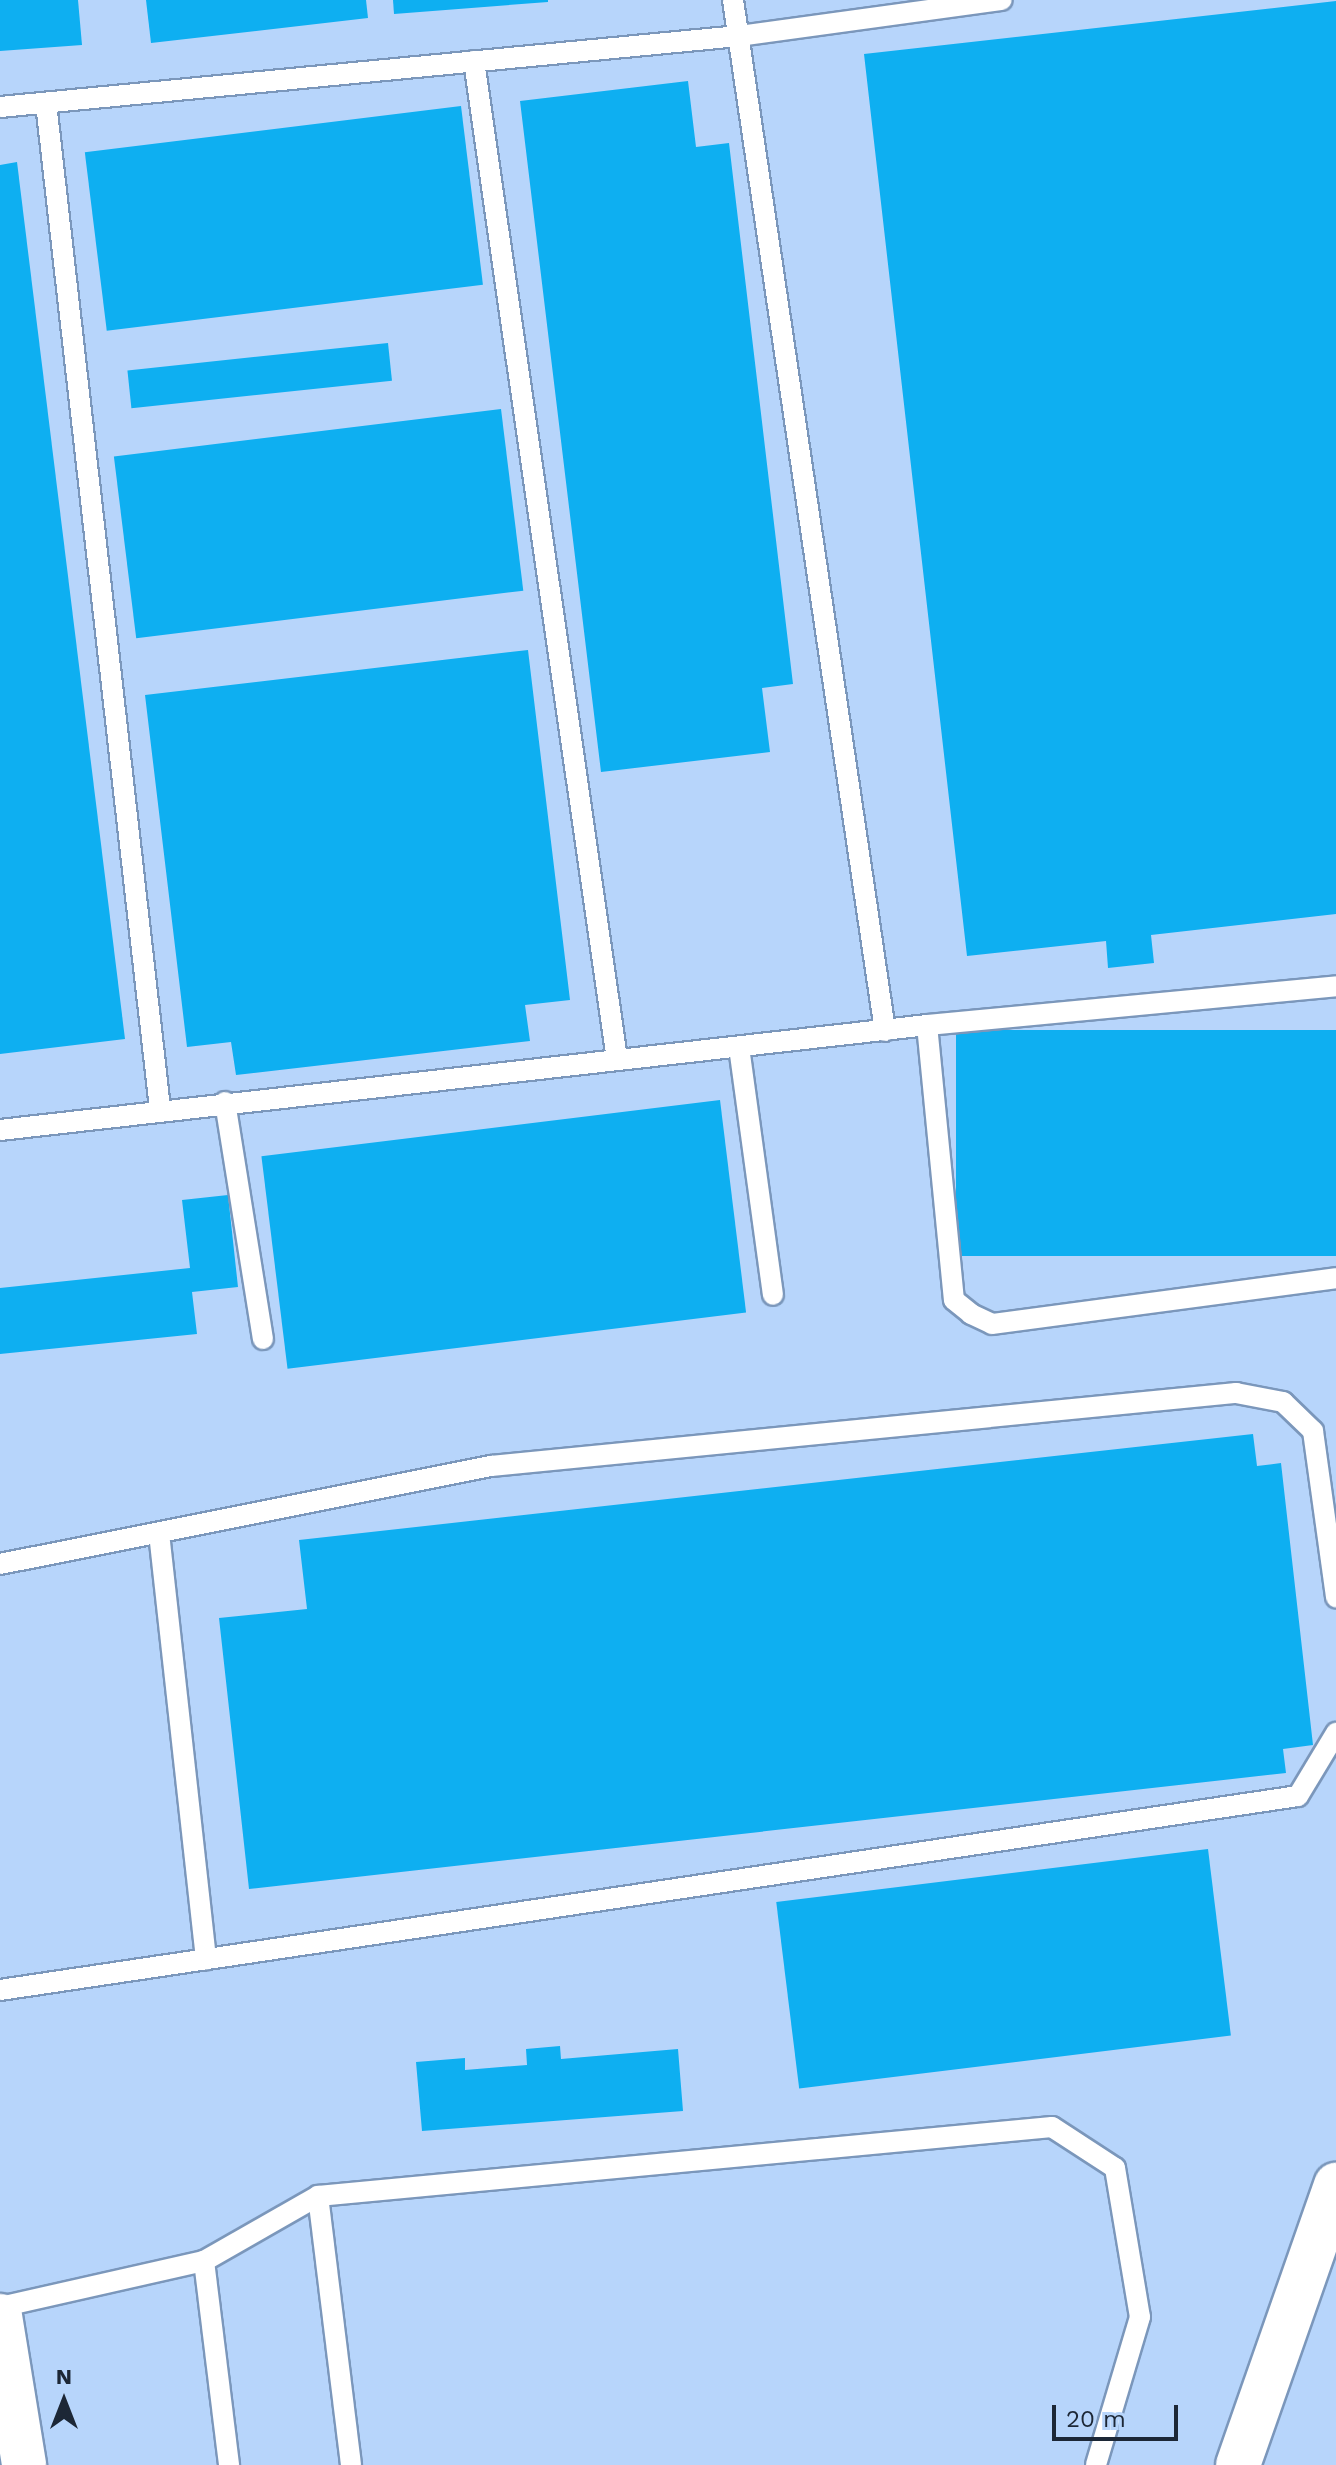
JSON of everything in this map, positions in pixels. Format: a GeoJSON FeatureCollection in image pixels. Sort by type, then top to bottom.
{"type":"FeatureCollection","features":[{"type":"Feature","properties":{"kind":"main road"},"geometry":{"type":"LineString","coordinates":[[1238,2465],[1336,2185]]}},
{"type":"Feature","properties":{"kind":"main road"},"geometry":{"type":"LineString","coordinates":[[0,2316],[24,2465]]}},
{"type":"Feature","properties":{"kind":"lane"},"geometry":{"type":"LineString","coordinates":[[733,0],[885,1031]]}},
{"type":"Feature","properties":{"kind":"lane"},"geometry":{"type":"LineString","coordinates":[[0,107],[739,36],[1002,0]]}},
{"type":"Feature","properties":{"kind":"lane"},"geometry":{"type":"LineString","coordinates":[[474,61],[617,1059]]}},
{"type":"Feature","properties":{"kind":"lane"},"geometry":{"type":"LineString","coordinates":[[46,103],[160,1109]]}},
{"type":"Feature","properties":{"kind":"lane"},"geometry":{"type":"LineString","coordinates":[[0,1130],[160,1109],[927,1025],[1336,986]]}},
{"type":"Feature","properties":{"kind":"lane"},"geometry":{"type":"LineString","coordinates":[[927,1025],[954,1300],[971,1314],[992,1324],[1336,1278]]}},
{"type":"Feature","properties":{"kind":"lane"},"geometry":{"type":"LineString","coordinates":[[739,1047],[773,1295]]}},
{"type":"Feature","properties":{"kind":"lane"},"geometry":{"type":"LineString","coordinates":[[225,1102],[263,1339]]}},
{"type":"Feature","properties":{"kind":"lane"},"geometry":{"type":"LineString","coordinates":[[0,1564],[491,1466],[1236,1393],[1283,1402],[1313,1431],[1336,1597]]}},
{"type":"Feature","properties":{"kind":"lane"},"geometry":{"type":"LineString","coordinates":[[159,1533],[206,1959]]}},
{"type":"Feature","properties":{"kind":"lane"},"geometry":{"type":"LineString","coordinates":[[0,1990],[1298,1796],[1336,1733]]}},
{"type":"Feature","properties":{"kind":"lane"},"geometry":{"type":"LineString","coordinates":[[0,2307],[204,2261],[318,2196],[1052,2127],[1115,2168],[1140,2317],[1096,2465]]}},
{"type":"Feature","properties":{"kind":"lane"},"geometry":{"type":"LineString","coordinates":[[318,2196],[351,2465]]}},
{"type":"Feature","properties":{"kind":"lane"},"geometry":{"type":"LineString","coordinates":[[204,2261],[229,2465]]}},
{"type":"Feature","properties":{"kind":"building"},"geometry":{"type":"Polygon","coordinates":[[[0,0],[78,0],[82,45],[0,51],[0,0]]]}},
{"type":"Feature","properties":{"kind":"building"},"geometry":{"type":"Polygon","coordinates":[[[146,0],[366,0],[368,18],[151,43],[146,0]]]}},
{"type":"Feature","properties":{"kind":"building"},"geometry":{"type":"Polygon","coordinates":[[[393,0],[548,0],[548,2],[394,14],[393,0]]]}},
{"type":"Feature","properties":{"kind":"building"},"geometry":{"type":"Polygon","coordinates":[[[1336,1],[1336,914],[1151,935],[1154,963],[1108,968],[1106,941],[967,956],[864,54],[1336,1]]]}},
{"type":"Feature","properties":{"kind":"building"},"geometry":{"type":"Polygon","coordinates":[[[688,81],[696,147],[729,143],[793,684],[762,688],[770,752],[601,772],[520,101],[688,81]]]}},
{"type":"Feature","properties":{"kind":"building"},"geometry":{"type":"Polygon","coordinates":[[[461,106],[483,285],[107,331],[85,152],[461,106]]]}},
{"type":"Feature","properties":{"kind":"building"},"geometry":{"type":"Polygon","coordinates":[[[17,162],[125,1039],[0,1054],[0,165],[17,162]]]}},
{"type":"Feature","properties":{"kind":"building"},"geometry":{"type":"Polygon","coordinates":[[[388,343],[392,381],[131,408],[127,370],[388,343]]]}},
{"type":"Feature","properties":{"kind":"building"},"geometry":{"type":"Polygon","coordinates":[[[501,409],[523,591],[136,638],[114,457],[501,409]]]}},
{"type":"Feature","properties":{"kind":"building"},"geometry":{"type":"Polygon","coordinates":[[[528,650],[570,1000],[525,1005],[530,1041],[236,1075],[231,1042],[187,1047],[145,695],[528,650]]]}},
{"type":"Feature","properties":{"kind":"building"},"geometry":{"type":"Polygon","coordinates":[[[956,1030],[1336,1030],[1336,1256],[956,1256],[956,1030]]]}},
{"type":"Feature","properties":{"kind":"building"},"geometry":{"type":"Polygon","coordinates":[[[720,1100],[746,1312],[288,1369],[261,1156],[720,1100]]]}},
{"type":"Feature","properties":{"kind":"building"},"geometry":{"type":"Polygon","coordinates":[[[228,1195],[238,1287],[192,1292],[197,1334],[0,1354],[0,1288],[190,1268],[182,1200],[228,1195]]]}},
{"type":"Feature","properties":{"kind":"building"},"geometry":{"type":"Polygon","coordinates":[[[1253,1434],[1257,1466],[1281,1463],[1313,1745],[1283,1749],[1286,1773],[249,1889],[219,1618],[307,1609],[299,1540],[1253,1434]]]}},
{"type":"Feature","properties":{"kind":"building"},"geometry":{"type":"Polygon","coordinates":[[[1208,1849],[1231,2036],[799,2089],[776,1902],[1208,1849]]]}},
{"type":"Feature","properties":{"kind":"building"},"geometry":{"type":"Polygon","coordinates":[[[560,2046],[561,2059],[678,2049],[683,2111],[422,2131],[416,2062],[465,2058],[465,2070],[527,2065],[526,2049],[560,2046]]]}}]}
